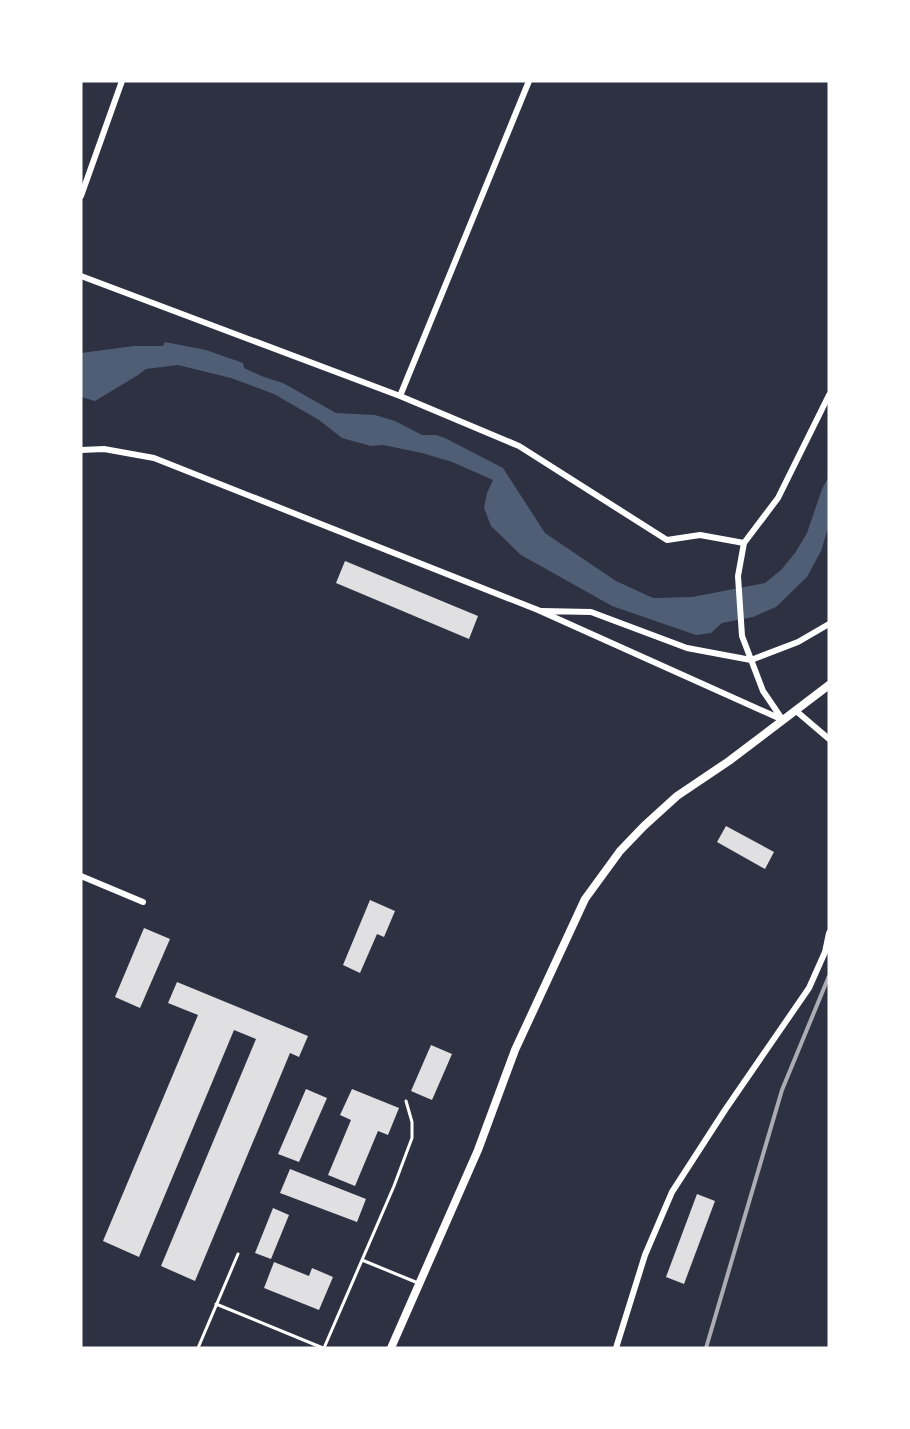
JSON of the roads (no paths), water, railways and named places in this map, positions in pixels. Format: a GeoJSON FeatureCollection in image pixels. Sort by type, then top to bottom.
{"type":"FeatureCollection","features":[{"type":"Feature","properties":{"kind":"street"},"geometry":{"type":"LineString","coordinates":[[81,196],[122,81]]}},
{"type":"Feature","properties":{"kind":"street"},"geometry":{"type":"LineString","coordinates":[[400,396],[529,81]]}},
{"type":"Feature","properties":{"kind":"street"},"geometry":{"type":"LineString","coordinates":[[81,276],[400,396],[519,446],[667,540],[700,535],[744,543]]}},
{"type":"Feature","properties":{"kind":"street"},"geometry":{"type":"LineString","coordinates":[[783,720],[763,691],[742,636],[738,576],[744,543],[778,498],[829,394]]}},
{"type":"Feature","properties":{"kind":"street"},"geometry":{"type":"LineString","coordinates":[[81,450],[104,449],[154,458],[538,610],[783,720]]}},
{"type":"Feature","properties":{"kind":"street"},"geometry":{"type":"LineString","coordinates":[[538,610],[591,612],[687,648],[751,660],[798,642],[829,624]]}},
{"type":"Feature","properties":{"kind":"street"},"geometry":{"type":"LineString","coordinates":[[391,1348],[478,1150],[515,1050],[585,899],[620,851],[677,795],[729,761],[829,685]]}},
{"type":"Feature","properties":{"kind":"street"},"geometry":{"type":"LineString","coordinates":[[795,710],[829,739]]}},
{"type":"Feature","properties":{"kind":"street"},"geometry":{"type":"LineString","coordinates":[[81,876],[143,902]]}},
{"type":"Feature","properties":{"kind":"street"},"geometry":{"type":"LineString","coordinates":[[616,1348],[645,1255],[672,1192],[809,988],[825,952],[829,933]]}},
{"type":"Feature","properties":{"kind":"lane"},"geometry":{"type":"LineString","coordinates":[[216,1304],[324,1348],[412,1138],[412,1122],[406,1101]]}},
{"type":"Feature","properties":{"kind":"lane"},"geometry":{"type":"LineString","coordinates":[[198,1348],[238,1254]]}},
{"type":"Feature","properties":{"kind":"lane"},"geometry":{"type":"LineString","coordinates":[[362,1260],[418,1283]]}},
{"type":"Feature","properties":{"kind":"water"},"geometry":{"type":"Polygon","coordinates":[[[165,342],[206,350],[243,363],[244,368],[283,383],[336,413],[375,415],[395,421],[422,435],[436,435],[445,438],[503,468],[545,533],[616,581],[653,598],[692,597],[765,583],[781,570],[807,533],[822,489],[829,476],[829,525],[821,551],[807,577],[776,607],[753,617],[722,623],[711,633],[696,635],[612,606],[521,555],[491,526],[484,508],[493,480],[452,462],[422,453],[383,445],[371,446],[342,438],[319,420],[274,394],[231,378],[178,365],[146,369],[95,401],[81,397],[81,353],[134,346],[163,346],[165,342]]]}},
{"type":"Feature","properties":{"kind":"railway"},"geometry":{"type":"LineString","coordinates":[[706,1348],[782,1090],[829,976]]}}]}
